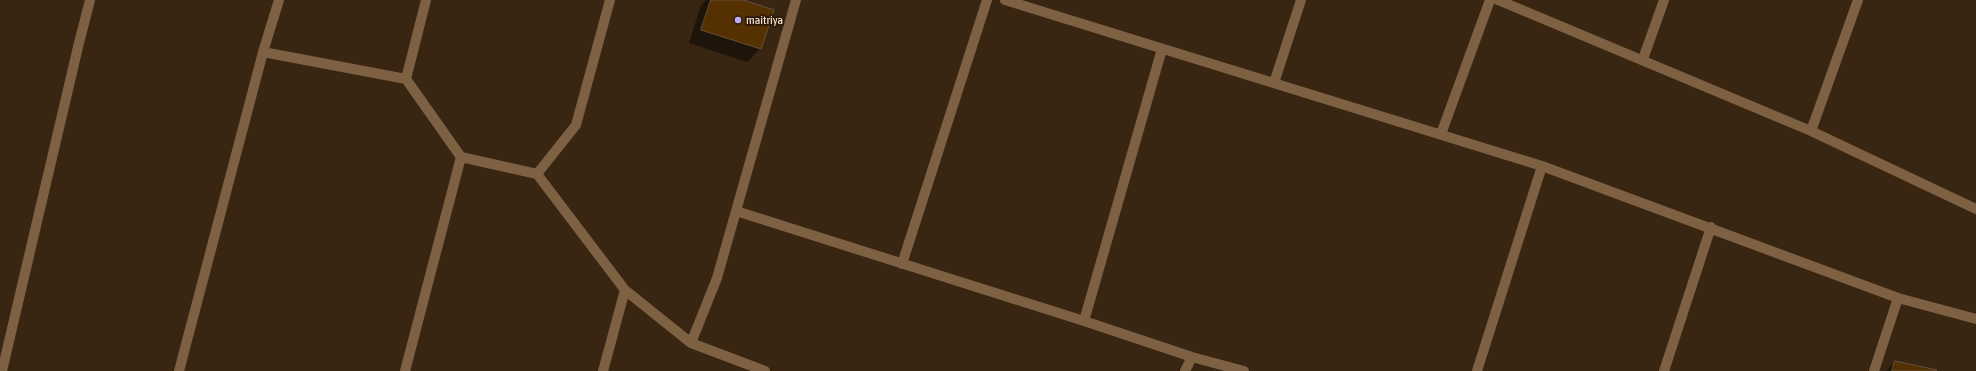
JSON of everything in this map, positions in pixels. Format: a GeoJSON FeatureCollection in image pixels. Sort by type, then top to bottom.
{"type":"FeatureCollection","features":[{"type":"Feature","properties":{"kind":"street"},"geometry":{"type":"LineString","coordinates":[[2,371],[90,0]]}},
{"type":"Feature","properties":{"kind":"street"},"geometry":{"type":"LineString","coordinates":[[179,371],[263,52],[279,0]]}},
{"type":"Feature","properties":{"kind":"street"},"geometry":{"type":"LineString","coordinates":[[406,79],[426,0]]}},
{"type":"Feature","properties":{"kind":"street"},"geometry":{"type":"LineString","coordinates":[[537,174],[576,125],[610,0]]}},
{"type":"Feature","properties":{"kind":"street"},"geometry":{"type":"LineString","coordinates":[[692,343],[717,278],[796,0]]}},
{"type":"Feature","properties":{"kind":"street"},"geometry":{"type":"LineString","coordinates":[[902,264],[987,0]]}},
{"type":"Feature","properties":{"kind":"street"},"geometry":{"type":"LineString","coordinates":[[1005,0],[1542,166],[1711,227],[1898,298],[1976,319]]}},
{"type":"Feature","properties":{"kind":"street"},"geometry":{"type":"LineString","coordinates":[[1274,83],[1300,0]]}},
{"type":"Feature","properties":{"kind":"street"},"geometry":{"type":"LineString","coordinates":[[1441,134],[1490,0]]}},
{"type":"Feature","properties":{"kind":"street"},"geometry":{"type":"LineString","coordinates":[[1498,0],[1643,59],[1811,131],[1976,209]]}},
{"type":"Feature","properties":{"kind":"street"},"geometry":{"type":"LineString","coordinates":[[1643,59],[1664,0]]}},
{"type":"Feature","properties":{"kind":"street"},"geometry":{"type":"LineString","coordinates":[[1811,131],[1858,0]]}},
{"type":"Feature","properties":{"kind":"street"},"geometry":{"type":"LineString","coordinates":[[1084,321],[1162,49]]}},
{"type":"Feature","properties":{"kind":"street"},"geometry":{"type":"LineString","coordinates":[[263,52],[406,79],[461,157],[537,174],[625,290],[692,343],[765,371]]}},
{"type":"Feature","properties":{"kind":"street"},"geometry":{"type":"LineString","coordinates":[[404,371],[461,157]]}},
{"type":"Feature","properties":{"kind":"street"},"geometry":{"type":"LineString","coordinates":[[1477,371],[1542,166]]}},
{"type":"Feature","properties":{"kind":"street"},"geometry":{"type":"LineString","coordinates":[[736,211],[1084,321],[1192,357],[1244,371]]}},
{"type":"Feature","properties":{"kind":"street"},"geometry":{"type":"LineString","coordinates":[[1664,371],[1711,227]]}},
{"type":"Feature","properties":{"kind":"street"},"geometry":{"type":"LineString","coordinates":[[603,371],[625,290]]}},
{"type":"Feature","properties":{"kind":"street"},"geometry":{"type":"LineString","coordinates":[[1874,371],[1898,298]]}},
{"type":"Feature","properties":{"kind":"street"},"geometry":{"type":"LineString","coordinates":[[1185,371],[1192,357]]}},
{"type":"Feature","properties":{"kind":"building","name":"maitriya"},"geometry":{"type":"Polygon","coordinates":[[[711,0],[743,0],[774,10],[761,49],[701,30],[711,0]]]}},
{"type":"Feature","properties":{"kind":"building"},"geometry":{"type":"Polygon","coordinates":[[[1895,361],[1937,370],[1892,371],[1895,361]]]}},
{"type":"Feature","properties":{"kind":"place","name":"maitriya"},"geometry":{"type":"Point","coordinates":[738,20]}}]}
